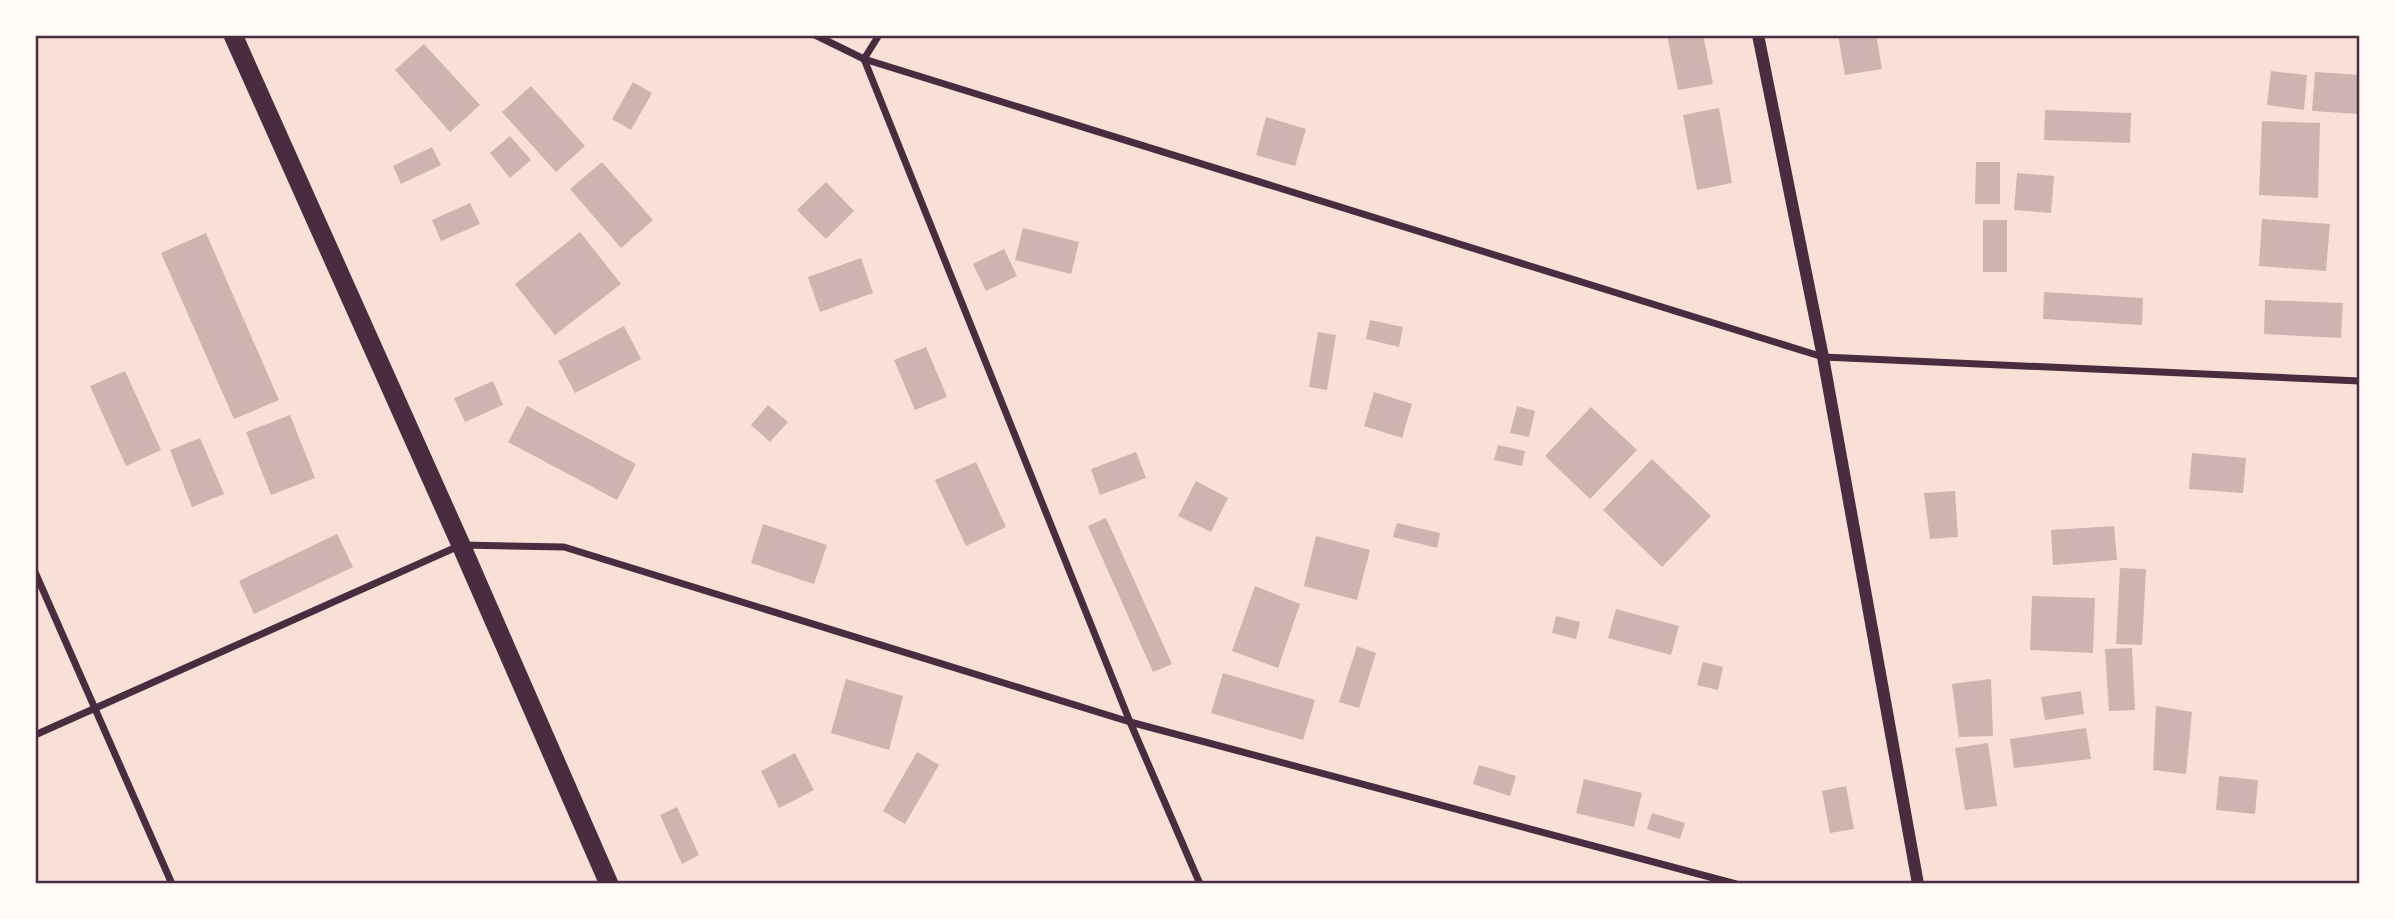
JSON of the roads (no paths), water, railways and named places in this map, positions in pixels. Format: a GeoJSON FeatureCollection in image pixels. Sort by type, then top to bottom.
{"type":"FeatureCollection","features":[{"type":"Feature","properties":{"kind":"highway"},"geometry":{"type":"LineString","coordinates":[[233,35],[609,884]]}},
{"type":"Feature","properties":{"kind":"street"},"geometry":{"type":"LineString","coordinates":[[815,35],[864,59],[1823,357],[2360,381]]}},
{"type":"Feature","properties":{"kind":"street"},"geometry":{"type":"LineString","coordinates":[[864,59],[879,35]]}},
{"type":"Feature","properties":{"kind":"street"},"geometry":{"type":"LineString","coordinates":[[1758,35],[1823,357],[1918,884]]}},
{"type":"Feature","properties":{"kind":"street"},"geometry":{"type":"LineString","coordinates":[[864,59],[1130,722],[1199,884]]}},
{"type":"Feature","properties":{"kind":"street"},"geometry":{"type":"LineString","coordinates":[[35,734],[461,545],[564,548],[1130,722],[1737,884]]}},
{"type":"Feature","properties":{"kind":"street"},"geometry":{"type":"LineString","coordinates":[[35,572],[172,884]]}}]}
